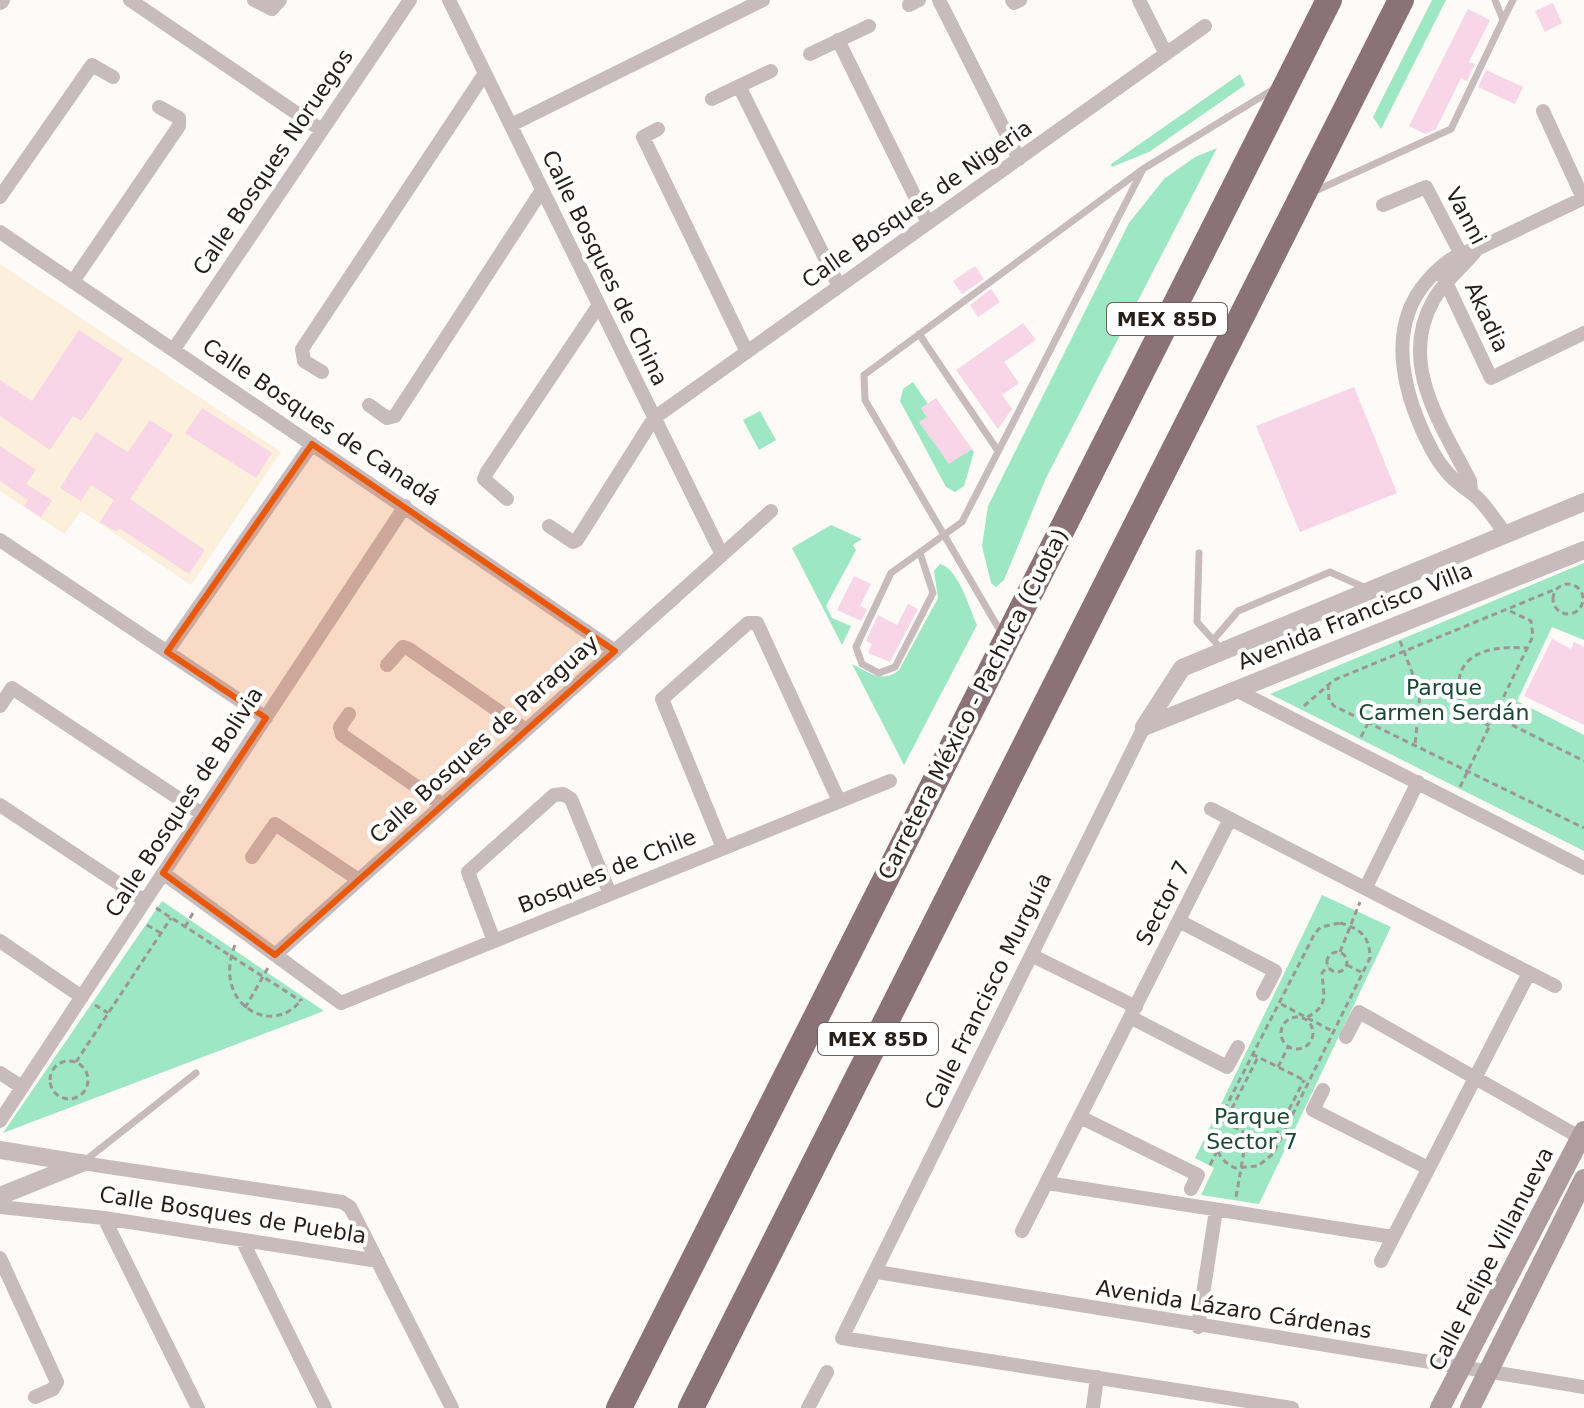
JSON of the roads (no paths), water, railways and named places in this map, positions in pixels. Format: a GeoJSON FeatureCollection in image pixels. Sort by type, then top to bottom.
{"type":"FeatureCollection","features":[{"type":"Feature","properties":{"kind":"highway","name":"Carretera México - Pachuca (Cuota)"},"geometry":{"type":"LineString","coordinates":[[619,1408],[1329,0]]}},
{"type":"Feature","properties":{"kind":"highway","name":"MEX 85D"},"geometry":{"type":"LineString","coordinates":[[691,1408],[1401,0]]}},
{"type":"Feature","properties":{"kind":"main road","name":"Calle Felipe Villanueva"},"geometry":{"type":"LineString","coordinates":[[1440,1408],[1582,1135]]}},
{"type":"Feature","properties":{"kind":"main road"},"geometry":{"type":"LineString","coordinates":[[1470,1408],[1582,1185]]}},
{"type":"Feature","properties":{"kind":"street"},"geometry":{"type":"LineString","coordinates":[[130,0],[320,129]]}},
{"type":"Feature","properties":{"kind":"street"},"geometry":{"type":"LineString","coordinates":[[254,0],[272,9],[280,0]]}},
{"type":"Feature","properties":{"kind":"street","name":"Calle Bosques Noruegos"},"geometry":{"type":"LineString","coordinates":[[174,349],[410,0]]}},
{"type":"Feature","properties":{"kind":"street","name":"Calle Bosques de China"},"geometry":{"type":"LineString","coordinates":[[449,0],[722,555]]}},
{"type":"Feature","properties":{"kind":"street"},"geometry":{"type":"LineString","coordinates":[[511,125],[763,0]]}},
{"type":"Feature","properties":{"kind":"street"},"geometry":{"type":"LineString","coordinates":[[939,0],[1019,159]]}},
{"type":"Feature","properties":{"kind":"street"},"geometry":{"type":"LineString","coordinates":[[1012,0],[1014,3],[1020,0]]}},
{"type":"Feature","properties":{"kind":"street"},"geometry":{"type":"LineString","coordinates":[[1139,0],[1166,54]]}},
{"type":"Feature","properties":{"kind":"street"},"geometry":{"type":"LineString","coordinates":[[810,54],[869,26]]}},
{"type":"Feature","properties":{"kind":"street","name":"Calle Bosques de Nigeria"},"geometry":{"type":"LineString","coordinates":[[654,418],[1205,26]]}},
{"type":"Feature","properties":{"kind":"street"},"geometry":{"type":"LineString","coordinates":[[838,40],[928,223]]}},
{"type":"Feature","properties":{"kind":"street"},"geometry":{"type":"LineString","coordinates":[[0,197],[92,65],[113,77]]}},
{"type":"Feature","properties":{"kind":"street"},"geometry":{"type":"LineString","coordinates":[[712,99],[771,71]]}},
{"type":"Feature","properties":{"kind":"street"},"geometry":{"type":"LineString","coordinates":[[322,372],[304,361],[302,349],[485,73]]}},
{"type":"Feature","properties":{"kind":"street"},"geometry":{"type":"LineString","coordinates":[[739,86],[839,286]]}},
{"type":"Feature","properties":{"kind":"street"},"geometry":{"type":"LineString","coordinates":[[74,280],[179,126],[179,118],[159,107]]}},
{"type":"Feature","properties":{"kind":"street"},"geometry":{"type":"LineString","coordinates":[[1506,534],[1471,492],[1459,488],[1434,453],[1406,383],[1401,350],[1405,317],[1416,293],[1477,249],[1583,198],[1543,111]]}},
{"type":"Feature","properties":{"kind":"street"},"geometry":{"type":"LineString","coordinates":[[658,129],[643,137],[747,352]]}},
{"type":"Feature","properties":{"kind":"street","name":"Vanni"},"geometry":{"type":"LineString","coordinates":[[1383,205],[1426,187],[1463,258]]}},
{"type":"Feature","properties":{"kind":"street"},"geometry":{"type":"LineString","coordinates":[[369,405],[387,418],[395,416],[542,190]]}},
{"type":"Feature","properties":{"kind":"street","name":"Calle Bosques de Canadá"},"geometry":{"type":"LineString","coordinates":[[0,232],[615,651]]}},
{"type":"Feature","properties":{"kind":"street"},"geometry":{"type":"LineString","coordinates":[[1442,275],[1421,325],[1417,350],[1421,378],[1470,481],[1471,492]]}},
{"type":"Feature","properties":{"kind":"street","name":"Akadia"},"geometry":{"type":"LineString","coordinates":[[1442,275],[1491,378],[1584,333]]}},
{"type":"Feature","properties":{"kind":"street"},"geometry":{"type":"LineString","coordinates":[[507,499],[487,484],[484,479],[487,472],[599,305]]}},
{"type":"Feature","properties":{"kind":"street"},"geometry":{"type":"LineString","coordinates":[[1406,383],[1421,378]]}},
{"type":"Feature","properties":{"kind":"street"},"geometry":{"type":"LineString","coordinates":[[549,526],[573,542],[577,540],[654,418]]}},
{"type":"Feature","properties":{"kind":"street"},"geometry":{"type":"LineString","coordinates":[[167,652],[312,444]]}},
{"type":"Feature","properties":{"kind":"street","name":"Avenida Francisco Villa"},"geometry":{"type":"LineString","coordinates":[[1182,668],[1216,646],[1371,591],[1584,502]]}},
{"type":"Feature","properties":{"kind":"street","name":"Calle Bosques de Bolivia"},"geometry":{"type":"LineString","coordinates":[[0,1121],[405,506]]}},
{"type":"Feature","properties":{"kind":"street","name":"Calle Bosques de Paraguay"},"geometry":{"type":"LineString","coordinates":[[275,955],[771,511]]}},
{"type":"Feature","properties":{"kind":"street"},"geometry":{"type":"LineString","coordinates":[[0,540],[266,718]]}},
{"type":"Feature","properties":{"kind":"street","name":"Avenida Francisco Villa"},"geometry":{"type":"LineString","coordinates":[[1144,727],[1584,550]]}},
{"type":"Feature","properties":{"kind":"street"},"geometry":{"type":"LineString","coordinates":[[723,848],[662,699],[748,623],[757,623],[839,801]]}},
{"type":"Feature","properties":{"kind":"street"},"geometry":{"type":"LineString","coordinates":[[387,665],[398,650],[403,647],[409,649],[526,730]]}},
{"type":"Feature","properties":{"kind":"street","name":"Calle Francisco Murguía"},"geometry":{"type":"LineString","coordinates":[[1097,1377],[842,1338],[1144,727],[1182,668]]}},
{"type":"Feature","properties":{"kind":"street"},"geometry":{"type":"LineString","coordinates":[[0,706],[12,688],[202,814]]}},
{"type":"Feature","properties":{"kind":"street"},"geometry":{"type":"LineString","coordinates":[[1236,690],[1584,868]]}},
{"type":"Feature","properties":{"kind":"street"},"geometry":{"type":"LineString","coordinates":[[349,714],[340,727],[342,735],[443,805]]}},
{"type":"Feature","properties":{"kind":"street","name":"Bosques de Chile"},"geometry":{"type":"LineString","coordinates":[[275,955],[341,1003],[890,781]]}},
{"type":"Feature","properties":{"kind":"street"},"geometry":{"type":"LineString","coordinates":[[1366,887],[1418,782]]}},
{"type":"Feature","properties":{"kind":"street"},"geometry":{"type":"LineString","coordinates":[[494,941],[468,872],[554,795],[563,794],[571,799],[610,894]]}},
{"type":"Feature","properties":{"kind":"street"},"geometry":{"type":"LineString","coordinates":[[0,805],[145,901]]}},
{"type":"Feature","properties":{"kind":"street"},"geometry":{"type":"LineString","coordinates":[[1211,809],[1555,986]]}},
{"type":"Feature","properties":{"kind":"street","name":"Sector 7"},"geometry":{"type":"LineString","coordinates":[[1022,1231],[1230,819]]}},
{"type":"Feature","properties":{"kind":"street"},"geometry":{"type":"LineString","coordinates":[[252,857],[275,824],[359,880]]}},
{"type":"Feature","properties":{"kind":"street"},"geometry":{"type":"LineString","coordinates":[[163,873],[275,955]]}},
{"type":"Feature","properties":{"kind":"street"},"geometry":{"type":"LineString","coordinates":[[1179,921],[1275,971],[1263,994]]}},
{"type":"Feature","properties":{"kind":"street"},"geometry":{"type":"LineString","coordinates":[[0,941],[82,997]]}},
{"type":"Feature","properties":{"kind":"street"},"geometry":{"type":"LineString","coordinates":[[1033,956],[1227,1067],[1238,1047]]}},
{"type":"Feature","properties":{"kind":"street"},"geometry":{"type":"LineString","coordinates":[[1381,1261],[1529,973]]}},
{"type":"Feature","properties":{"kind":"street"},"geometry":{"type":"LineString","coordinates":[[1340,1034],[1359,1012],[1582,1135]]}},
{"type":"Feature","properties":{"kind":"street"},"geometry":{"type":"LineString","coordinates":[[0,1073],[22,1087]]}},
{"type":"Feature","properties":{"kind":"street"},"geometry":{"type":"LineString","coordinates":[[1323,1090],[1313,1110],[1428,1168]]}},
{"type":"Feature","properties":{"kind":"street"},"geometry":{"type":"LineString","coordinates":[[1080,1117],[1194,1182]]}},
{"type":"Feature","properties":{"kind":"street","name":"Calle Bosques de Puebla"},"geometry":{"type":"LineString","coordinates":[[0,1150],[342,1202],[350,1207],[378,1261]]}},
{"type":"Feature","properties":{"kind":"street"},"geometry":{"type":"LineString","coordinates":[[0,1196],[82,1163]]}},
{"type":"Feature","properties":{"kind":"street"},"geometry":{"type":"LineString","coordinates":[[1047,1183],[1393,1237]]}},
{"type":"Feature","properties":{"kind":"street","name":"Calle Bosques de Puebla"},"geometry":{"type":"LineString","coordinates":[[0,1207],[104,1218],[378,1261]]}},
{"type":"Feature","properties":{"kind":"street"},"geometry":{"type":"LineString","coordinates":[[1198,1327],[1216,1210]]}},
{"type":"Feature","properties":{"kind":"street"},"geometry":{"type":"LineString","coordinates":[[104,1218],[198,1408]]}},
{"type":"Feature","properties":{"kind":"street"},"geometry":{"type":"LineString","coordinates":[[242,1240],[325,1408]]}},
{"type":"Feature","properties":{"kind":"street"},"geometry":{"type":"LineString","coordinates":[[0,1258],[57,1382],[53,1389],[35,1397]]}},
{"type":"Feature","properties":{"kind":"street"},"geometry":{"type":"LineString","coordinates":[[378,1261],[452,1408]]}},
{"type":"Feature","properties":{"kind":"street","name":"Avenida Lázaro Cárdenas"},"geometry":{"type":"LineString","coordinates":[[877,1272],[1198,1327],[1584,1387]]}},
{"type":"Feature","properties":{"kind":"street"},"geometry":{"type":"LineString","coordinates":[[808,1408],[827,1372]]}},
{"type":"Feature","properties":{"kind":"street"},"geometry":{"type":"LineString","coordinates":[[1093,1408],[1097,1377],[1292,1408]]}},
{"type":"Feature","properties":{"kind":"lane"},"geometry":{"type":"LineString","coordinates":[[1495,0],[1503,20]]}},
{"type":"Feature","properties":{"kind":"lane"},"geometry":{"type":"LineString","coordinates":[[1301,198],[1451,129],[1513,0]]}},
{"type":"Feature","properties":{"kind":"lane"},"geometry":{"type":"LineString","coordinates":[[1005,638],[865,400],[864,375],[1143,169],[1289,80]]}},
{"type":"Feature","properties":{"kind":"lane"},"geometry":{"type":"LineString","coordinates":[[920,553],[933,593],[895,667],[879,673],[862,664],[856,647],[891,573],[962,522],[1143,169]]}},
{"type":"Feature","properties":{"kind":"lane"},"geometry":{"type":"LineString","coordinates":[[919,334],[998,451]]}},
{"type":"Feature","properties":{"kind":"lane"},"geometry":{"type":"LineString","coordinates":[[1199,553],[1197,622],[1216,646],[1238,611],[1330,572],[1371,591]]}},
{"type":"Feature","properties":{"kind":"lane"},"geometry":{"type":"LineString","coordinates":[[82,1163],[196,1073]]}},
{"type":"Feature","properties":{"kind":"park label","name":"Parque Carmen Serdán"},"geometry":{"type":"Point","coordinates":[1444,700]}},
{"type":"Feature","properties":{"kind":"park label","name":"Parque Sector 7"},"geometry":{"type":"Point","coordinates":[1252,1128]}}]}
